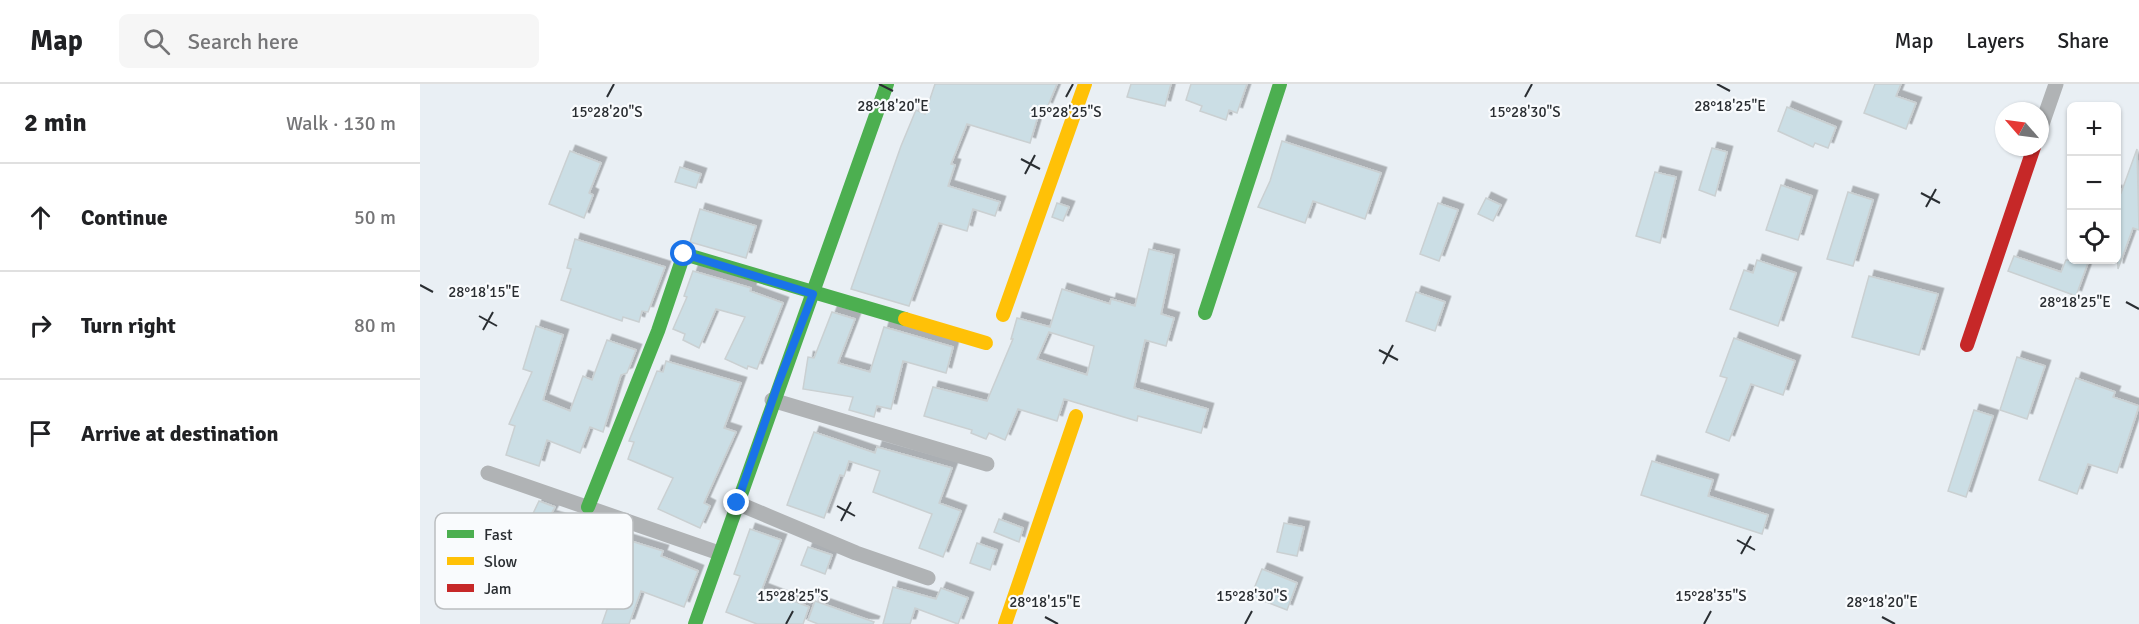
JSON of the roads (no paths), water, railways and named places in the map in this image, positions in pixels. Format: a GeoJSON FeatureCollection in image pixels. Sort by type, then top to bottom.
{"type":"FeatureCollection","features":[{"type":"Feature","properties":{"kind":"street"},"geometry":{"type":"LineString","coordinates":[[695,624],[772,400],[813,294],[887,84]]}},
{"type":"Feature","properties":{"kind":"street"},"geometry":{"type":"LineString","coordinates":[[1003,315],[1084,84]]}},
{"type":"Feature","properties":{"kind":"street"},"geometry":{"type":"LineString","coordinates":[[1204,313],[1280,84]]}},
{"type":"Feature","properties":{"kind":"street"},"geometry":{"type":"LineString","coordinates":[[2049,104],[2056,84]]}},
{"type":"Feature","properties":{"kind":"street"},"geometry":{"type":"LineString","coordinates":[[1966,345],[2031,156]]}},
{"type":"Feature","properties":{"kind":"street"},"geometry":{"type":"LineString","coordinates":[[588,507],[658,331],[684,254],[813,294],[986,343]]}},
{"type":"Feature","properties":{"kind":"street"},"geometry":{"type":"LineString","coordinates":[[772,400],[987,464]]}},
{"type":"Feature","properties":{"kind":"street"},"geometry":{"type":"LineString","coordinates":[[1005,624],[1076,416]]}},
{"type":"Feature","properties":{"kind":"street"},"geometry":{"type":"LineString","coordinates":[[488,473],[605,513]]}},
{"type":"Feature","properties":{"kind":"street"},"geometry":{"type":"LineString","coordinates":[[737,503],[856,553],[899,566],[928,578]]}},
{"type":"Feature","properties":{"kind":"street"},"geometry":{"type":"LineString","coordinates":[[633,523],[719,553]]}}]}
